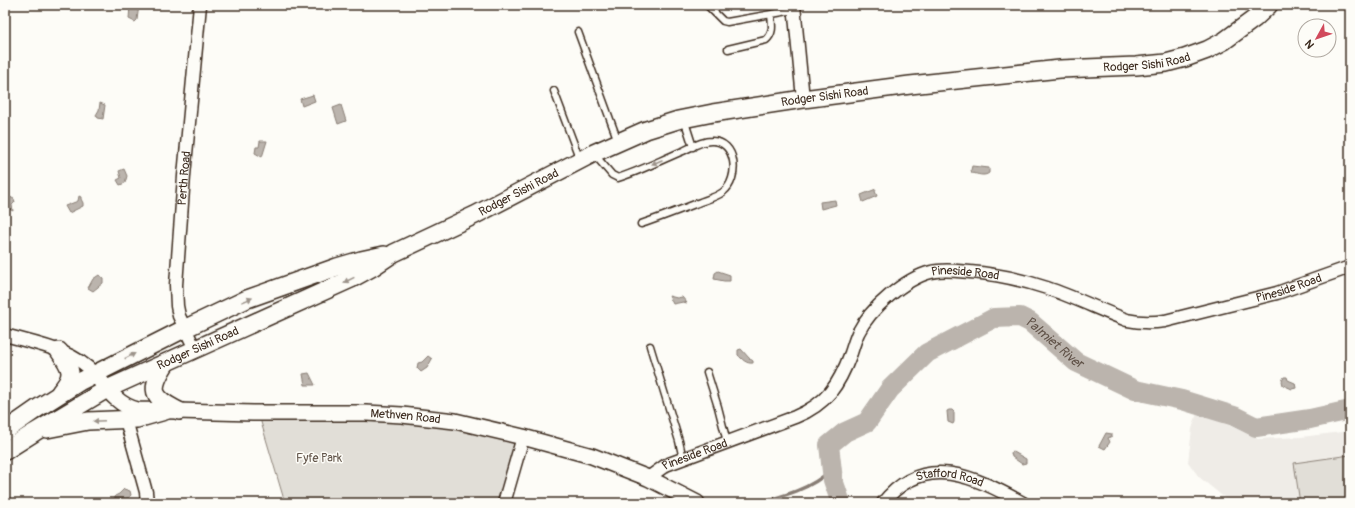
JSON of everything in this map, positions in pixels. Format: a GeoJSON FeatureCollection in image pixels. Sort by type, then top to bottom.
{"type":"FeatureCollection","features":[{"type":"Feature","properties":{"kind":"main road","name":"Rodger Sishi Road"},"geometry":{"type":"LineString","coordinates":[[5,452],[35,432],[107,389],[351,279],[394,253],[469,218],[587,157],[646,130],[684,118],[803,99],[910,85],[1060,69],[1136,66],[1166,62],[1185,58],[1207,50],[1224,41],[1254,20],[1268,5]]}},
{"type":"Feature","properties":{"kind":"main road","name":"Rodger Sishi Road"},"geometry":{"type":"LineString","coordinates":[[5,431],[57,396],[95,374],[247,299],[338,267],[361,260],[394,253]]}},
{"type":"Feature","properties":{"kind":"main road"},"geometry":{"type":"LineString","coordinates":[[57,396],[68,383],[71,373],[69,365],[59,352]]}},
{"type":"Feature","properties":{"kind":"main road"},"geometry":{"type":"LineString","coordinates":[[166,363],[157,377],[154,389],[163,402],[172,411]]}},
{"type":"Feature","properties":{"kind":"main road"},"geometry":{"type":"LineString","coordinates":[[35,432],[88,421],[137,419],[172,411]]}},
{"type":"Feature","properties":{"kind":"street","name":"Perth Road"},"geometry":{"type":"LineString","coordinates":[[195,349],[179,316],[176,285],[184,176],[200,5]]}},
{"type":"Feature","properties":{"kind":"street"},"geometry":{"type":"LineString","coordinates":[[794,8],[803,99]]}},
{"type":"Feature","properties":{"kind":"street","name":"Pineside Road"},"geometry":{"type":"LineString","coordinates":[[648,478],[660,469],[683,459],[795,417],[807,412],[817,405],[827,397],[838,382],[844,372],[858,334],[877,308],[907,282],[930,272],[947,270],[972,272],[1023,281],[1048,289],[1126,320],[1138,323],[1148,323],[1165,321],[1276,293],[1350,267]]}},
{"type":"Feature","properties":{"kind":"street"},"geometry":{"type":"LineString","coordinates":[[5,335],[76,358],[84,363],[95,374]]}},
{"type":"Feature","properties":{"kind":"street","name":"Methven Road"},"geometry":{"type":"LineString","coordinates":[[95,374],[118,401],[132,409],[172,411],[387,414],[455,421],[523,437],[592,456],[648,478],[697,503]]}},
{"type":"Feature","properties":{"kind":"street"},"geometry":{"type":"LineString","coordinates":[[126,420],[146,492],[147,503]]}},
{"type":"Feature","properties":{"kind":"street"},"geometry":{"type":"LineString","coordinates":[[504,503],[523,437]]}},
{"type":"Feature","properties":{"kind":"street","name":"Stafford Road"},"geometry":{"type":"LineString","coordinates":[[883,503],[889,494],[910,479],[922,474],[936,472],[950,473],[967,477],[1023,503]]}},
{"type":"Feature","properties":{"kind":"lane"},"geometry":{"type":"LineString","coordinates":[[707,5],[723,21],[727,22],[794,8]]}},
{"type":"Feature","properties":{"kind":"lane"},"geometry":{"type":"LineString","coordinates":[[728,49],[766,40],[770,36],[772,30],[771,14]]}},
{"type":"Feature","properties":{"kind":"lane"},"geometry":{"type":"LineString","coordinates":[[578,32],[619,143]]}},
{"type":"Feature","properties":{"kind":"lane"},"geometry":{"type":"LineString","coordinates":[[554,91],[587,157],[618,178],[693,146],[713,141],[722,144],[728,149],[734,162],[734,167],[732,179],[722,192],[641,224]]}},
{"type":"Feature","properties":{"kind":"lane"},"geometry":{"type":"LineString","coordinates":[[684,118],[693,146]]}},
{"type":"Feature","properties":{"kind":"lane"},"geometry":{"type":"LineString","coordinates":[[650,346],[679,441],[683,459]]}},
{"type":"Feature","properties":{"kind":"lane"},"geometry":{"type":"LineString","coordinates":[[706,372],[718,407],[727,442]]}},
{"type":"Feature","properties":{"kind":"shaded area"},"geometry":{"type":"Polygon","coordinates":[[[130,5],[139,5],[137,20],[135,22],[129,19],[130,5]]]}},
{"type":"Feature","properties":{"kind":"shaded area"},"geometry":{"type":"Polygon","coordinates":[[[313,95],[315,101],[302,106],[300,99],[313,95]]]}},
{"type":"Feature","properties":{"kind":"shaded area"},"geometry":{"type":"Polygon","coordinates":[[[100,103],[105,105],[103,119],[98,118],[96,115],[99,110],[100,103]]]}},
{"type":"Feature","properties":{"kind":"shaded area"},"geometry":{"type":"Polygon","coordinates":[[[341,105],[346,121],[338,124],[333,108],[341,105]]]}},
{"type":"Feature","properties":{"kind":"shaded area"},"geometry":{"type":"Polygon","coordinates":[[[260,141],[267,141],[262,157],[255,153],[256,147],[259,147],[260,141]]]}},
{"type":"Feature","properties":{"kind":"shaded area"},"geometry":{"type":"Polygon","coordinates":[[[972,166],[989,168],[989,173],[983,175],[972,173],[972,166]]]}},
{"type":"Feature","properties":{"kind":"shaded area"},"geometry":{"type":"Polygon","coordinates":[[[124,169],[127,176],[125,183],[120,185],[117,180],[121,178],[119,171],[124,169]]]}},
{"type":"Feature","properties":{"kind":"shaded area"},"geometry":{"type":"Polygon","coordinates":[[[876,189],[875,191],[877,196],[863,202],[861,195],[876,189]]]}},
{"type":"Feature","properties":{"kind":"shaded area"},"geometry":{"type":"Polygon","coordinates":[[[79,196],[81,197],[83,206],[69,213],[65,206],[78,201],[79,196]]]}},
{"type":"Feature","properties":{"kind":"shaded area"},"geometry":{"type":"Polygon","coordinates":[[[10,197],[14,199],[15,202],[12,205],[13,211],[9,209],[6,210],[8,205],[7,200],[10,197]]]}},
{"type":"Feature","properties":{"kind":"shaded area"},"geometry":{"type":"Polygon","coordinates":[[[835,200],[836,205],[821,209],[820,202],[835,200]]]}},
{"type":"Feature","properties":{"kind":"shaded area"},"geometry":{"type":"Polygon","coordinates":[[[718,271],[730,275],[730,281],[714,279],[715,273],[718,271]]]}},
{"type":"Feature","properties":{"kind":"shaded area"},"geometry":{"type":"Polygon","coordinates":[[[99,275],[103,278],[103,283],[93,291],[88,288],[93,279],[99,275]]]}},
{"type":"Feature","properties":{"kind":"shaded area"},"geometry":{"type":"Polygon","coordinates":[[[669,296],[677,298],[682,297],[687,303],[683,302],[673,304],[669,296]]]}},
{"type":"Feature","properties":{"kind":"shaded area"},"geometry":{"type":"Polygon","coordinates":[[[741,349],[753,361],[753,363],[746,362],[738,355],[738,350],[741,349]]]}},
{"type":"Feature","properties":{"kind":"shaded area"},"geometry":{"type":"Polygon","coordinates":[[[428,356],[432,359],[427,368],[421,372],[417,368],[418,363],[422,362],[428,356]]]}},
{"type":"Feature","properties":{"kind":"shaded area"},"geometry":{"type":"Polygon","coordinates":[[[309,373],[315,385],[305,385],[303,374],[309,373]]]}},
{"type":"Feature","properties":{"kind":"shaded area"},"geometry":{"type":"Polygon","coordinates":[[[1284,377],[1287,377],[1288,380],[1295,383],[1296,388],[1292,389],[1283,385],[1282,381],[1284,377]]]}},
{"type":"Feature","properties":{"kind":"shaded area"},"geometry":{"type":"Polygon","coordinates":[[[949,410],[954,412],[953,424],[948,422],[947,411],[949,410]]]}},
{"type":"Feature","properties":{"kind":"shaded area"},"geometry":{"type":"Polygon","coordinates":[[[1197,413],[1231,426],[1258,439],[1301,437],[1350,431],[1350,503],[1231,503],[1199,477],[1188,462],[1192,429],[1197,413]]]}},
{"type":"Feature","properties":{"kind":"shaded area"},"geometry":{"type":"Polygon","coordinates":[[[1106,433],[1112,434],[1112,436],[1108,438],[1110,442],[1105,449],[1099,446],[1106,433]]]}},
{"type":"Feature","properties":{"kind":"shaded area"},"geometry":{"type":"Polygon","coordinates":[[[1012,451],[1026,459],[1026,463],[1022,464],[1012,457],[1012,451]]]}},
{"type":"Feature","properties":{"kind":"shaded area"},"geometry":{"type":"Polygon","coordinates":[[[124,489],[130,491],[131,495],[125,500],[116,501],[115,496],[124,489]]]}},
{"type":"Feature","properties":{"kind":"green space","name":"Fyfe Park"},"geometry":{"type":"Polygon","coordinates":[[[258,412],[391,415],[524,438],[506,503],[285,503],[258,412]]]}},
{"type":"Feature","properties":{"kind":"green space"},"geometry":{"type":"Polygon","coordinates":[[[1350,455],[1350,503],[1300,503],[1294,463],[1350,455]]]}},
{"type":"Feature","properties":{"kind":"waterway","name":"Palmiet River"},"geometry":{"type":"LineString","coordinates":[[841,503],[833,480],[829,445],[845,432],[867,422],[890,389],[927,353],[994,318],[1020,317],[1030,322],[1076,362],[1135,390],[1182,400],[1234,416],[1256,427],[1310,419],[1350,410]]}},
{"type":"Feature","properties":{"kind":"waterway"},"geometry":{"type":"LineString","coordinates":[[757,503],[806,487],[824,476],[832,469]]}}]}
